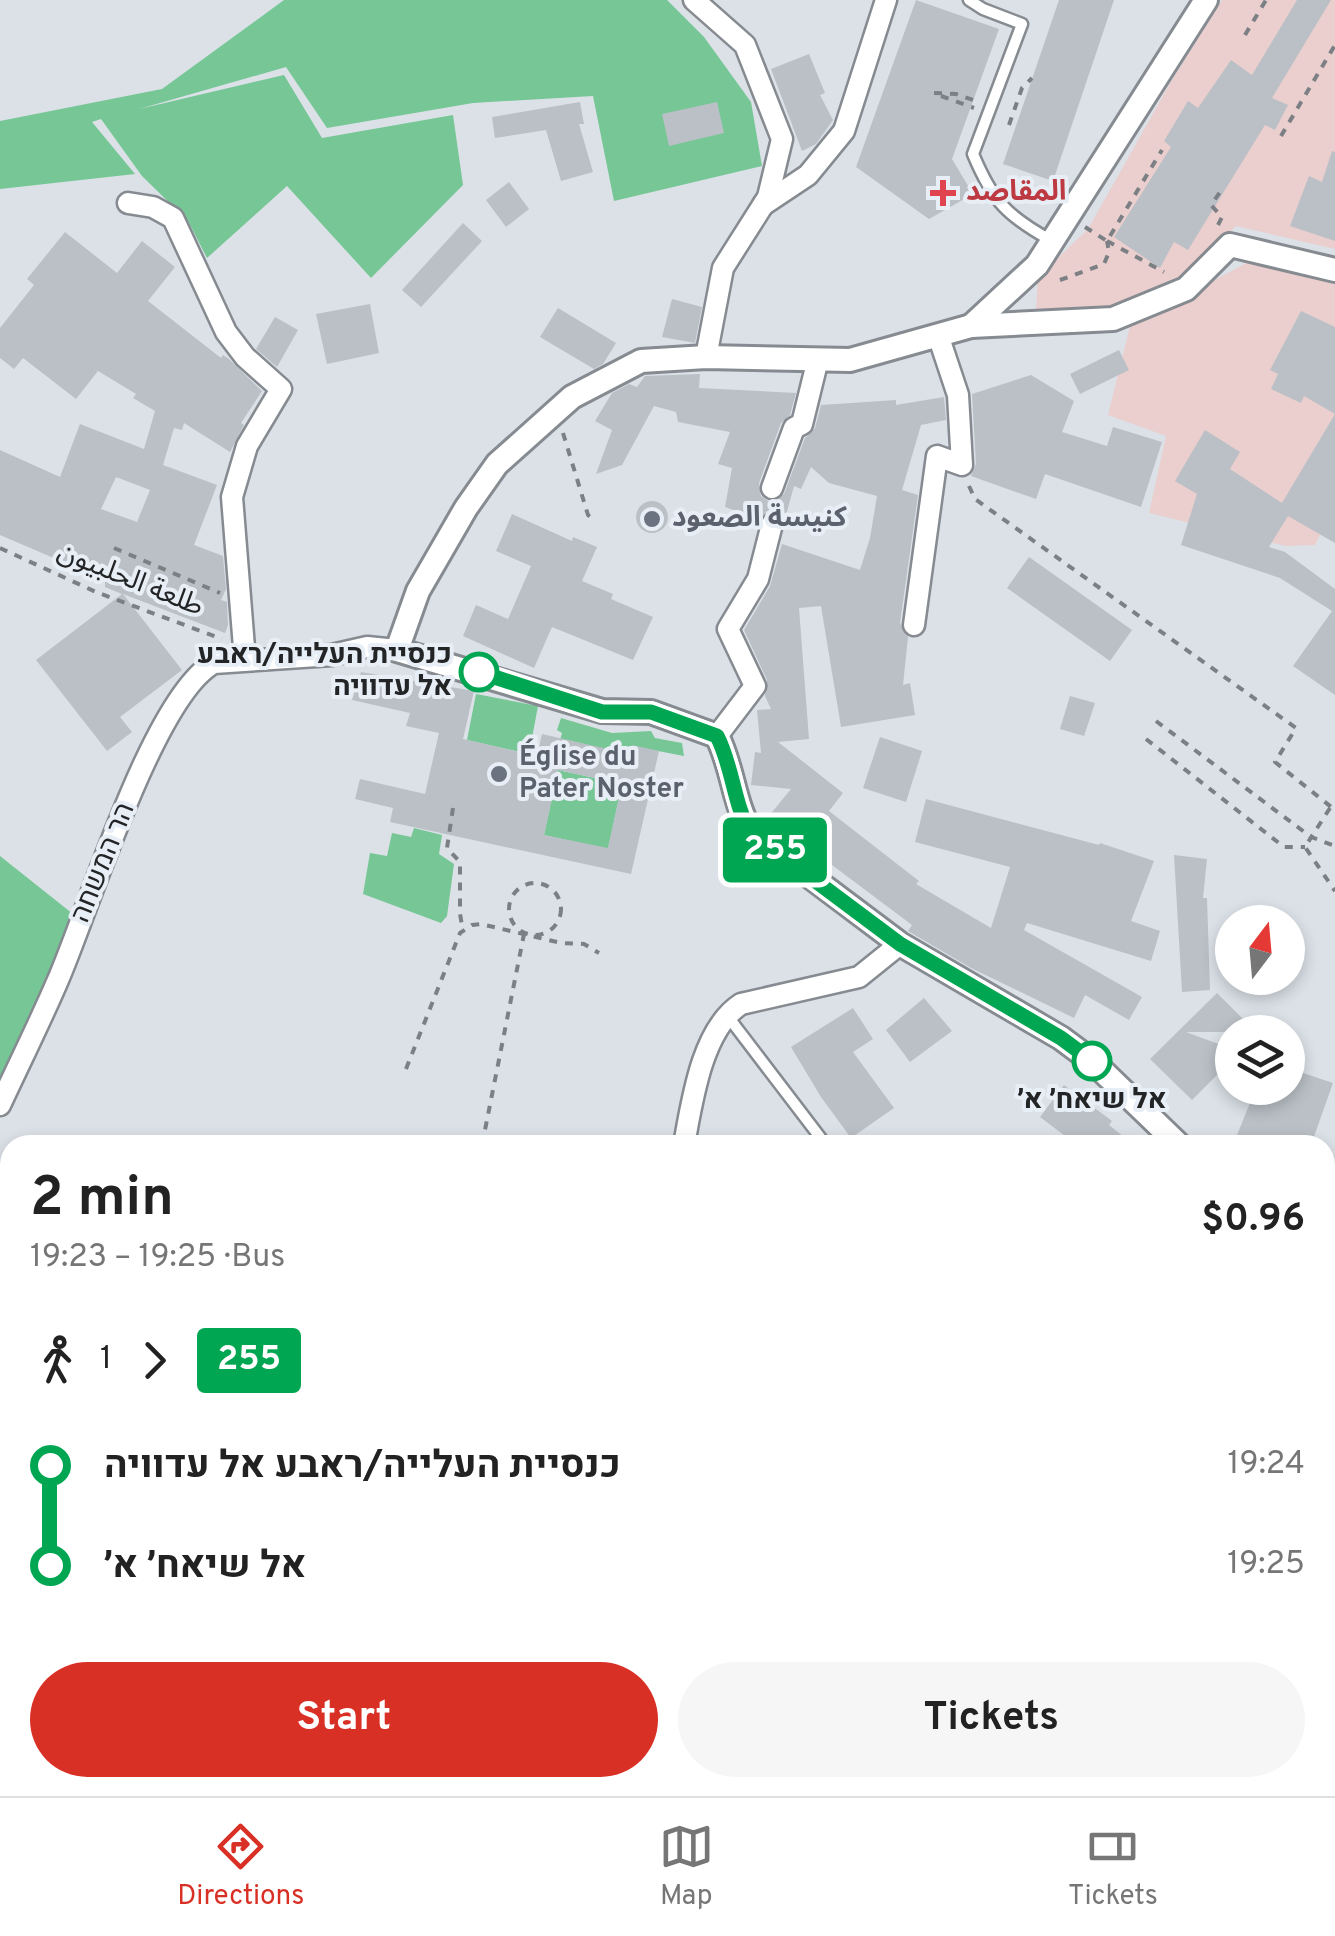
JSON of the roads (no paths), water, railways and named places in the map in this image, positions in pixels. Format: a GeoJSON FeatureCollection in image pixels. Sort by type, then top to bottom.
{"type":"FeatureCollection","features":[{"type":"Feature","properties":{"kind":"street"},"geometry":{"type":"LineString","coordinates":[[694,0],[745,45],[782,139],[763,204],[723,268],[706,356]]}},
{"type":"Feature","properties":{"kind":"street"},"geometry":{"type":"LineString","coordinates":[[763,204],[808,175],[844,130],[886,0]]}},
{"type":"Feature","properties":{"kind":"street"},"geometry":{"type":"LineString","coordinates":[[971,326],[1037,265],[1206,0]]}},
{"type":"Feature","properties":{"kind":"street"},"geometry":{"type":"LineString","coordinates":[[128,203],[153,207],[173,218],[226,332],[245,357],[281,389],[247,446],[232,497],[245,654]]}},
{"type":"Feature","properties":{"kind":"street"},"geometry":{"type":"LineString","coordinates":[[1170,1135],[1092,1061],[1061,1038],[900,944],[750,832],[738,811],[717,736],[651,712],[602,712],[397,650],[418,591],[466,508],[497,464],[572,396],[641,360],[706,356],[850,360],[971,326],[1112,319],[1186,289],[1230,245],[1335,270]]}},
{"type":"Feature","properties":{"kind":"street"},"geometry":{"type":"LineString","coordinates":[[914,626],[937,456],[962,469],[958,395],[938,335]]}},
{"type":"Feature","properties":{"kind":"street"},"geometry":{"type":"LineString","coordinates":[[772,488],[794,428],[802,424],[818,359]]}},
{"type":"Feature","properties":{"kind":"street"},"geometry":{"type":"LineString","coordinates":[[717,736],[755,686],[728,629],[758,579],[772,524]]}},
{"type":"Feature","properties":{"kind":"street","name":"הר המשחה"},"geometry":{"type":"LineString","coordinates":[[0,1105],[58,980],[141,772],[170,710],[197,671],[245,654],[332,655],[367,647],[397,650]]}},
{"type":"Feature","properties":{"kind":"street"},"geometry":{"type":"LineString","coordinates":[[686,1135],[712,1035],[726,1014],[741,1004],[859,976],[900,944]]}},
{"type":"Feature","properties":{"kind":"lane"},"geometry":{"type":"LineString","coordinates":[[969,0],[1022,24],[973,154],[987,188],[1016,221],[1052,241]]}},
{"type":"Feature","properties":{"kind":"lane"},"geometry":{"type":"LineString","coordinates":[[726,1014],[818,1135]]}},
{"type":"Feature","properties":{"kind":"place","name":"المقاصد"},"geometry":{"type":"Point","coordinates":[943,193]}},
{"type":"Feature","properties":{"kind":"place","name":"كنيسة الصعود"},"geometry":{"type":"Point","coordinates":[652,519]}},
{"type":"Feature","properties":{"kind":"place","name":"כנסיית העלייה/ראבע אל עדוויה"},"geometry":{"type":"Point","coordinates":[479,672]}},
{"type":"Feature","properties":{"kind":"place","name":"Église du Pater Noster"},"geometry":{"type":"Point","coordinates":[499,774]}},
{"type":"Feature","properties":{"kind":"place","name":"אל שיאח׳ א׳"},"geometry":{"type":"Point","coordinates":[1092,1061]}}]}
